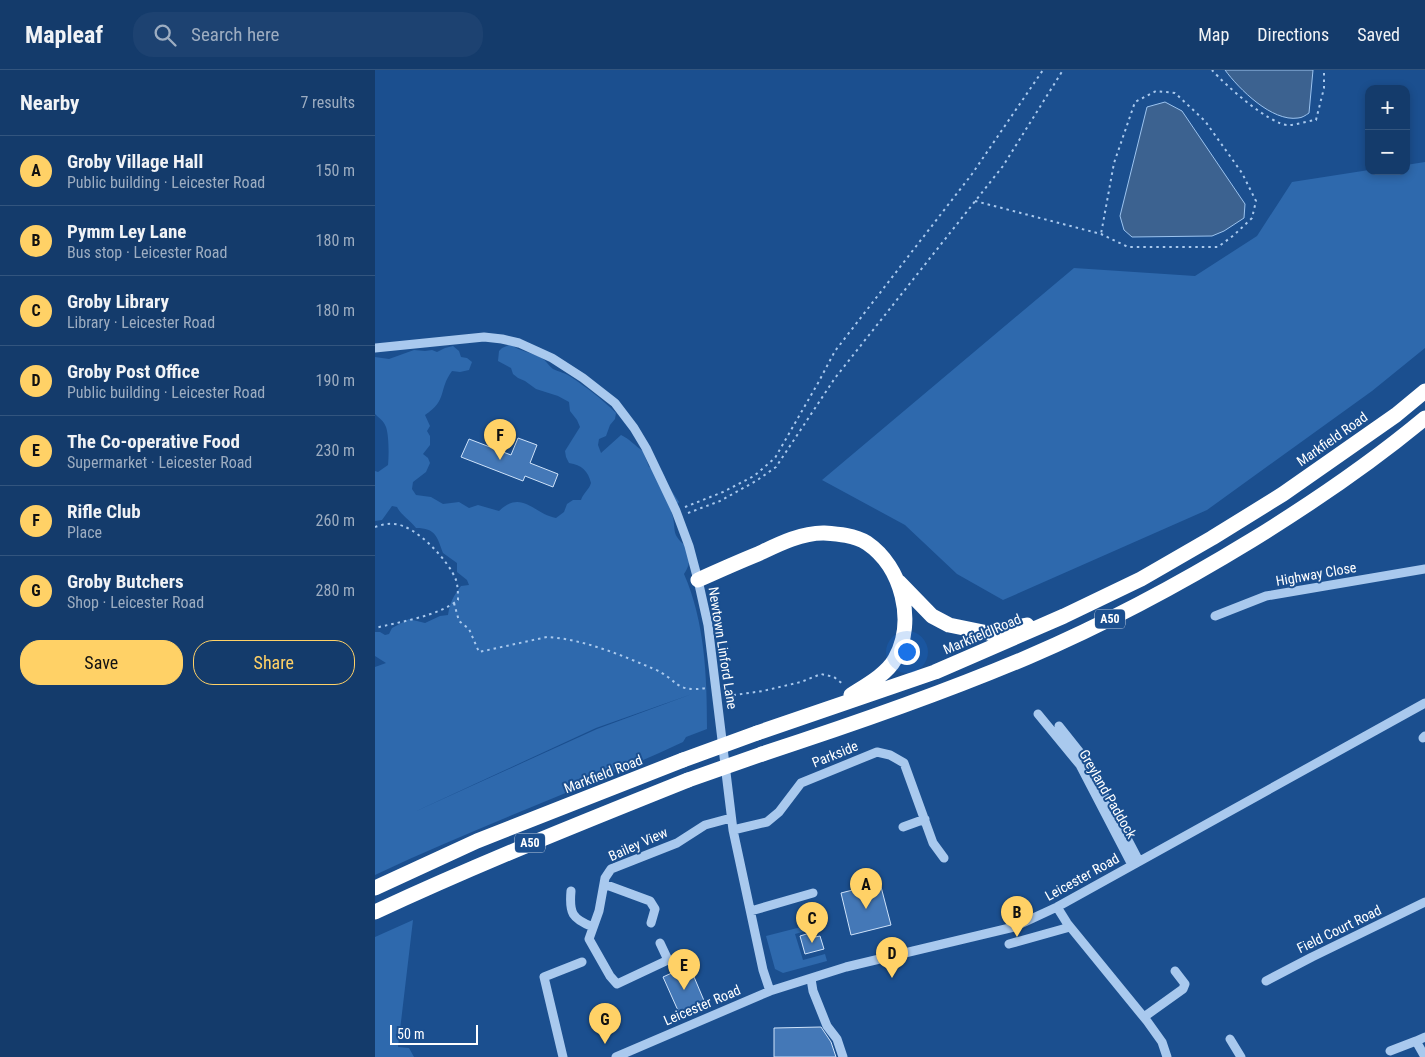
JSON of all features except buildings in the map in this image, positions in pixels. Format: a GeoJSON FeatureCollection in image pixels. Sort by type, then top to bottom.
{"type":"FeatureCollection","features":[{"type":"Feature","properties":{"kind":"highway","name":"Markfield Road"},"geometry":{"type":"LineString","coordinates":[[375,888],[477,841],[683,760],[943,669],[1064,616],[1141,579],[1283,494],[1396,415],[1425,391]]}},
{"type":"Feature","properties":{"kind":"highway","name":"A50"},"geometry":{"type":"LineString","coordinates":[[375,912],[454,875],[569,827],[688,780],[850,725],[954,687],[1029,657],[1105,622],[1174,586],[1293,514],[1337,485],[1425,418]]}},
{"type":"Feature","properties":{"kind":"highway"},"geometry":{"type":"LineString","coordinates":[[698,580],[787,541],[820,533],[847,535],[866,542],[889,565],[897,579],[932,616],[949,625],[988,633],[1064,616]]}},
{"type":"Feature","properties":{"kind":"highway"},"geometry":{"type":"LineString","coordinates":[[831,708],[876,679],[895,659],[905,626],[902,598],[897,579]]}},
{"type":"Feature","properties":{"kind":"street","name":"Newtown Linford Lane"},"geometry":{"type":"LineString","coordinates":[[375,348],[484,337],[519,343],[552,358],[583,378],[615,402],[634,428],[646,448],[677,514],[698,580],[708,625],[733,830],[763,970],[770,991]]}},
{"type":"Feature","properties":{"kind":"street","name":"Highway Close"},"geometry":{"type":"LineString","coordinates":[[1215,616],[1267,596],[1425,569]]}},
{"type":"Feature","properties":{"kind":"street","name":"Leicester Road"},"geometry":{"type":"LineString","coordinates":[[616,1057],[770,991],[846,967],[1014,928],[1057,908],[1425,703]]}},
{"type":"Feature","properties":{"kind":"street","name":"Greyland Paddock"},"geometry":{"type":"LineString","coordinates":[[1038,714],[1079,765],[1136,863]]}},
{"type":"Feature","properties":{"kind":"street"},"geometry":{"type":"LineString","coordinates":[[1059,726],[1086,760],[1136,863]]}},
{"type":"Feature","properties":{"kind":"street","name":"Parkside"},"geometry":{"type":"LineString","coordinates":[[733,830],[767,822],[779,812],[801,783],[877,752],[890,755],[904,764],[933,843],[944,858]]}},
{"type":"Feature","properties":{"kind":"street","name":"Bailey View"},"geometry":{"type":"LineString","coordinates":[[660,943],[668,960],[617,984],[610,976],[589,939],[599,911],[605,878],[611,869],[677,843],[705,825],[731,818]]}},
{"type":"Feature","properties":{"kind":"street"},"geometry":{"type":"LineString","coordinates":[[903,827],[925,820]]}},
{"type":"Feature","properties":{"kind":"street"},"geometry":{"type":"LineString","coordinates":[[604,884],[651,902],[655,910],[651,923]]}},
{"type":"Feature","properties":{"kind":"street"},"geometry":{"type":"LineString","coordinates":[[571,891],[570,904],[573,916],[578,921],[593,927]]}},
{"type":"Feature","properties":{"kind":"street"},"geometry":{"type":"LineString","coordinates":[[751,910],[813,893]]}},
{"type":"Feature","properties":{"kind":"street","name":"Field Court Road"},"geometry":{"type":"LineString","coordinates":[[1266,981],[1425,902]]}},
{"type":"Feature","properties":{"kind":"street"},"geometry":{"type":"LineString","coordinates":[[1057,908],[1070,927],[1144,1017],[1162,1042],[1167,1057]]}},
{"type":"Feature","properties":{"kind":"street"},"geometry":{"type":"LineString","coordinates":[[1009,944],[1070,927]]}},
{"type":"Feature","properties":{"kind":"street"},"geometry":{"type":"LineString","coordinates":[[563,1057],[544,977],[582,962]]}},
{"type":"Feature","properties":{"kind":"street"},"geometry":{"type":"LineString","coordinates":[[1144,1017],[1183,989],[1185,984],[1175,971]]}},
{"type":"Feature","properties":{"kind":"street"},"geometry":{"type":"LineString","coordinates":[[811,979],[813,990],[827,1026],[837,1039],[843,1057]]}},
{"type":"Feature","properties":{"kind":"street"},"geometry":{"type":"LineString","coordinates":[[1390,1052],[1421,1039],[1425,1057]]}},
{"type":"Feature","properties":{"kind":"street"},"geometry":{"type":"LineString","coordinates":[[1230,1040],[1241,1057]]}},
{"type":"Feature","properties":{"kind":"path"},"geometry":{"type":"LineString","coordinates":[[677,514],[753,476],[775,458],[835,350],[972,174],[1043,70]]}},
{"type":"Feature","properties":{"kind":"path"},"geometry":{"type":"LineString","coordinates":[[677,514],[727,497],[776,467],[835,378],[1003,166],[1063,70]]}},
{"type":"Feature","properties":{"kind":"path"},"geometry":{"type":"LineString","coordinates":[[1212,70],[1221,80],[1265,115],[1287,125],[1316,120],[1324,88],[1324,70]]}},
{"type":"Feature","properties":{"kind":"path"},"geometry":{"type":"LineString","coordinates":[[975,201],[1101,234],[1128,247],[1218,247],[1252,218],[1256,201],[1242,173],[1205,121],[1175,93],[1156,91],[1135,102],[1114,163],[1101,234]]}},
{"type":"Feature","properties":{"kind":"path"},"geometry":{"type":"LineString","coordinates":[[375,527],[394,524],[407,527],[418,533],[429,543],[455,579],[458,591],[458,600],[440,610],[375,628]]}},
{"type":"Feature","properties":{"kind":"path"},"geometry":{"type":"LineString","coordinates":[[454,603],[459,621],[469,629],[479,652],[539,638],[554,637],[605,650],[653,668],[662,672],[677,686],[691,690],[716,686]]}},
{"type":"Feature","properties":{"kind":"path"},"geometry":{"type":"LineString","coordinates":[[717,697],[763,691],[801,682],[821,674],[834,677],[845,686]]}},
{"type":"Feature","properties":{"kind":"shaded area"},"geometry":{"type":"Polygon","coordinates":[[[1225,70],[1313,70],[1309,113],[1299,118],[1288,118],[1267,110],[1247,95],[1225,70]]]}},
{"type":"Feature","properties":{"kind":"shaded area"},"geometry":{"type":"Polygon","coordinates":[[[1165,102],[1182,111],[1245,204],[1244,218],[1224,231],[1212,236],[1132,237],[1124,230],[1120,216],[1147,107],[1165,102]]]}},
{"type":"Feature","properties":{"kind":"shaded area"},"geometry":{"type":"Polygon","coordinates":[[[1425,162],[1425,348],[1372,391],[1207,510],[1003,600],[957,574],[905,525],[822,480],[1074,268],[1195,276],[1257,236],[1292,182],[1365,171],[1365,175],[1410,175],[1410,164],[1425,162]]]}},
{"type":"Feature","properties":{"kind":"shaded area"},"geometry":{"type":"Polygon","coordinates":[[[511,344],[518,349],[542,358],[553,369],[569,376],[605,403],[616,413],[606,436],[599,439],[598,445],[601,453],[621,435],[643,451],[649,467],[662,471],[667,484],[679,502],[671,511],[676,535],[689,548],[689,562],[684,574],[701,630],[705,670],[707,729],[686,737],[683,742],[645,759],[413,857],[375,875],[375,667],[386,663],[375,656],[375,632],[385,635],[389,634],[392,628],[409,619],[425,623],[440,616],[448,615],[451,603],[458,590],[461,586],[469,585],[467,580],[457,572],[457,563],[443,553],[435,534],[423,528],[416,528],[397,507],[392,506],[382,520],[375,521],[375,471],[378,472],[388,465],[389,451],[386,427],[383,421],[375,414],[375,357],[389,359],[414,350],[432,350],[437,352],[453,346],[459,351],[461,357],[467,358],[472,362],[469,370],[452,371],[437,404],[425,415],[430,426],[427,431],[430,436],[430,445],[423,454],[430,463],[426,472],[413,482],[412,489],[416,495],[431,497],[443,504],[459,502],[469,508],[478,505],[499,511],[507,505],[521,502],[548,516],[556,518],[564,512],[567,504],[573,500],[581,500],[591,483],[584,469],[569,463],[566,457],[565,451],[580,427],[570,411],[569,402],[558,396],[536,389],[513,374],[511,368],[498,361],[499,351],[511,344]],[[692,694],[596,728],[412,813],[597,729],[692,694]]]}},
{"type":"Feature","properties":{"kind":"shaded area"},"geometry":{"type":"Polygon","coordinates":[[[413,920],[398,1047],[409,1048],[414,1057],[375,1057],[375,937],[413,920]]]}},
{"type":"Feature","properties":{"kind":"shaded area"},"geometry":{"type":"Polygon","coordinates":[[[809,925],[810,930],[795,934],[803,960],[825,954],[827,961],[783,973],[775,969],[766,936],[809,925]]]}},
{"type":"Feature","properties":{"kind":"place","name":"Rifle Club"},"geometry":{"type":"Point","coordinates":[500,460]}},
{"type":"Feature","properties":{"kind":"place","name":"Groby Village Hall"},"geometry":{"type":"Point","coordinates":[866,909]}},
{"type":"Feature","properties":{"kind":"place","name":"Pymm Ley Lane"},"geometry":{"type":"Point","coordinates":[1017,937]}},
{"type":"Feature","properties":{"kind":"place","name":"Groby Library"},"geometry":{"type":"Point","coordinates":[812,943]}},
{"type":"Feature","properties":{"kind":"place","name":"Groby Post Office"},"geometry":{"type":"Point","coordinates":[892,978]}},
{"type":"Feature","properties":{"kind":"place","name":"The Co-operative Food"},"geometry":{"type":"Point","coordinates":[684,990]}},
{"type":"Feature","properties":{"kind":"place","name":"Groby Butchers"},"geometry":{"type":"Point","coordinates":[605,1044]}}]}
